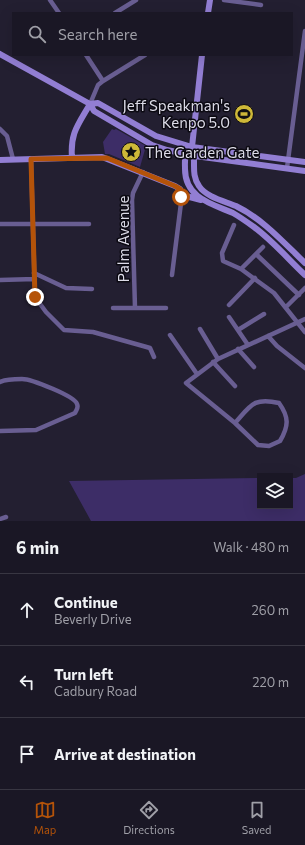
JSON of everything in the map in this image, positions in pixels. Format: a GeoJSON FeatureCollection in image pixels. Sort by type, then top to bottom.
{"type":"FeatureCollection","features":[{"type":"Feature","properties":{"kind":"main road"},"geometry":{"type":"LineString","coordinates":[[208,12],[210,0]]}},
{"type":"Feature","properties":{"kind":"main road"},"geometry":{"type":"LineString","coordinates":[[0,54],[90,104],[94,111],[152,145],[186,155],[305,171]]}},
{"type":"Feature","properties":{"kind":"main road"},"geometry":{"type":"LineString","coordinates":[[202,56],[192,147],[195,156],[193,172],[198,186],[212,196],[237,207],[268,228],[305,264]]}},
{"type":"Feature","properties":{"kind":"main road"},"geometry":{"type":"LineString","coordinates":[[90,104],[98,103],[156,136],[192,147],[305,162]]}},
{"type":"Feature","properties":{"kind":"main road"},"geometry":{"type":"LineString","coordinates":[[72,158],[71,143],[74,133],[90,104]]}},
{"type":"Feature","properties":{"kind":"main road"},"geometry":{"type":"LineString","coordinates":[[192,147],[186,155],[186,179],[190,187],[201,200]]}},
{"type":"Feature","properties":{"kind":"main road"},"geometry":{"type":"LineString","coordinates":[[0,160],[107,158],[143,172],[179,190],[234,214],[270,240],[305,276]]}},
{"type":"Feature","properties":{"kind":"main road"},"geometry":{"type":"LineString","coordinates":[[179,190],[186,179]]}},
{"type":"Feature","properties":{"kind":"main road"},"geometry":{"type":"LineString","coordinates":[[234,214],[237,207]]}},
{"type":"Feature","properties":{"kind":"street"},"geometry":{"type":"LineString","coordinates":[[52,0],[58,12]]}},
{"type":"Feature","properties":{"kind":"street"},"geometry":{"type":"LineString","coordinates":[[117,12],[136,0]]}},
{"type":"Feature","properties":{"kind":"street"},"geometry":{"type":"LineString","coordinates":[[224,0],[261,5]]}},
{"type":"Feature","properties":{"kind":"street"},"geometry":{"type":"LineString","coordinates":[[288,168],[305,31]]}},
{"type":"Feature","properties":{"kind":"street"},"geometry":{"type":"LineString","coordinates":[[87,56],[103,81]]}},
{"type":"Feature","properties":{"kind":"street"},"geometry":{"type":"LineString","coordinates":[[90,104],[98,85],[143,56]]}},
{"type":"Feature","properties":{"kind":"street"},"geometry":{"type":"LineString","coordinates":[[0,129],[7,136],[13,160]]}},
{"type":"Feature","properties":{"kind":"street"},"geometry":{"type":"LineString","coordinates":[[31,159],[35,297],[46,312],[64,330],[93,332],[150,348],[154,357]]}},
{"type":"Feature","properties":{"kind":"street","name":"Palm Avenue"},"geometry":{"type":"LineString","coordinates":[[135,308],[132,200],[133,194],[143,172]]}},
{"type":"Feature","properties":{"kind":"street"},"geometry":{"type":"LineString","coordinates":[[172,275],[179,190]]}},
{"type":"Feature","properties":{"kind":"street"},"geometry":{"type":"LineString","coordinates":[[0,224],[33,222],[90,224]]}},
{"type":"Feature","properties":{"kind":"street"},"geometry":{"type":"LineString","coordinates":[[234,224],[222,253],[222,257],[226,263],[241,268],[274,293],[305,332]]}},
{"type":"Feature","properties":{"kind":"street"},"geometry":{"type":"LineString","coordinates":[[241,268],[263,247]]}},
{"type":"Feature","properties":{"kind":"street"},"geometry":{"type":"LineString","coordinates":[[256,254],[299,294]]}},
{"type":"Feature","properties":{"kind":"street"},"geometry":{"type":"LineString","coordinates":[[34,273],[66,288],[92,289]]}},
{"type":"Feature","properties":{"kind":"street"},"geometry":{"type":"LineString","coordinates":[[229,305],[255,278]]}},
{"type":"Feature","properties":{"kind":"street"},"geometry":{"type":"LineString","coordinates":[[0,280],[34,279]]}},
{"type":"Feature","properties":{"kind":"street"},"geometry":{"type":"LineString","coordinates":[[286,307],[305,288]]}},
{"type":"Feature","properties":{"kind":"street"},"geometry":{"type":"LineString","coordinates":[[112,308],[166,308]]}},
{"type":"Feature","properties":{"kind":"street"},"geometry":{"type":"LineString","coordinates":[[238,330],[264,314]]}},
{"type":"Feature","properties":{"kind":"street"},"geometry":{"type":"LineString","coordinates":[[229,317],[248,344]]}},
{"type":"Feature","properties":{"kind":"street"},"geometry":{"type":"LineString","coordinates":[[235,423],[253,402],[266,400],[279,403],[286,413],[288,422],[280,441],[269,446],[258,445],[235,423],[186,383],[218,358],[305,319]]}},
{"type":"Feature","properties":{"kind":"street"},"geometry":{"type":"LineString","coordinates":[[200,329],[218,358]]}},
{"type":"Feature","properties":{"kind":"street"},"geometry":{"type":"LineString","coordinates":[[170,335],[197,374]]}},
{"type":"Feature","properties":{"kind":"street"},"geometry":{"type":"LineString","coordinates":[[268,336],[277,346],[305,368]]}},
{"type":"Feature","properties":{"kind":"street"},"geometry":{"type":"LineString","coordinates":[[238,349],[254,367]]}},
{"type":"Feature","properties":{"kind":"street"},"geometry":{"type":"LineString","coordinates":[[213,362],[235,386]]}},
{"type":"Feature","properties":{"kind":"street"},"geometry":{"type":"LineString","coordinates":[[0,382],[23,379],[62,393],[77,404],[78,408],[75,413],[36,430],[0,431]]}},
{"type":"Feature","properties":{"kind":"street"},"geometry":{"type":"LineString","coordinates":[[0,519],[6,517]]}},
{"type":"Feature","properties":{"kind":"shaded area"},"geometry":{"type":"Polygon","coordinates":[[[112,129],[116,129],[146,146],[140,167],[109,154],[105,154],[103,142],[112,129]]]}},
{"type":"Feature","properties":{"kind":"shaded area"},"geometry":{"type":"Polygon","coordinates":[[[305,474],[305,521],[91,521],[69,481],[257,478],[257,509],[293,509],[293,478],[305,474]]]}},
{"type":"Feature","properties":{"kind":"place","name":"Jeff Speakman's Kenpo 5.0"},"geometry":{"type":"Point","coordinates":[244,114]}},
{"type":"Feature","properties":{"kind":"place","name":"The Garden Gate"},"geometry":{"type":"Point","coordinates":[131,152]}},
{"type":"Feature","properties":{"kind":"route"},"geometry":{"type":"LineString","coordinates":[[35,297],[31,159],[107,158],[175,186],[180,189],[182,195],[181,197]]}}]}
